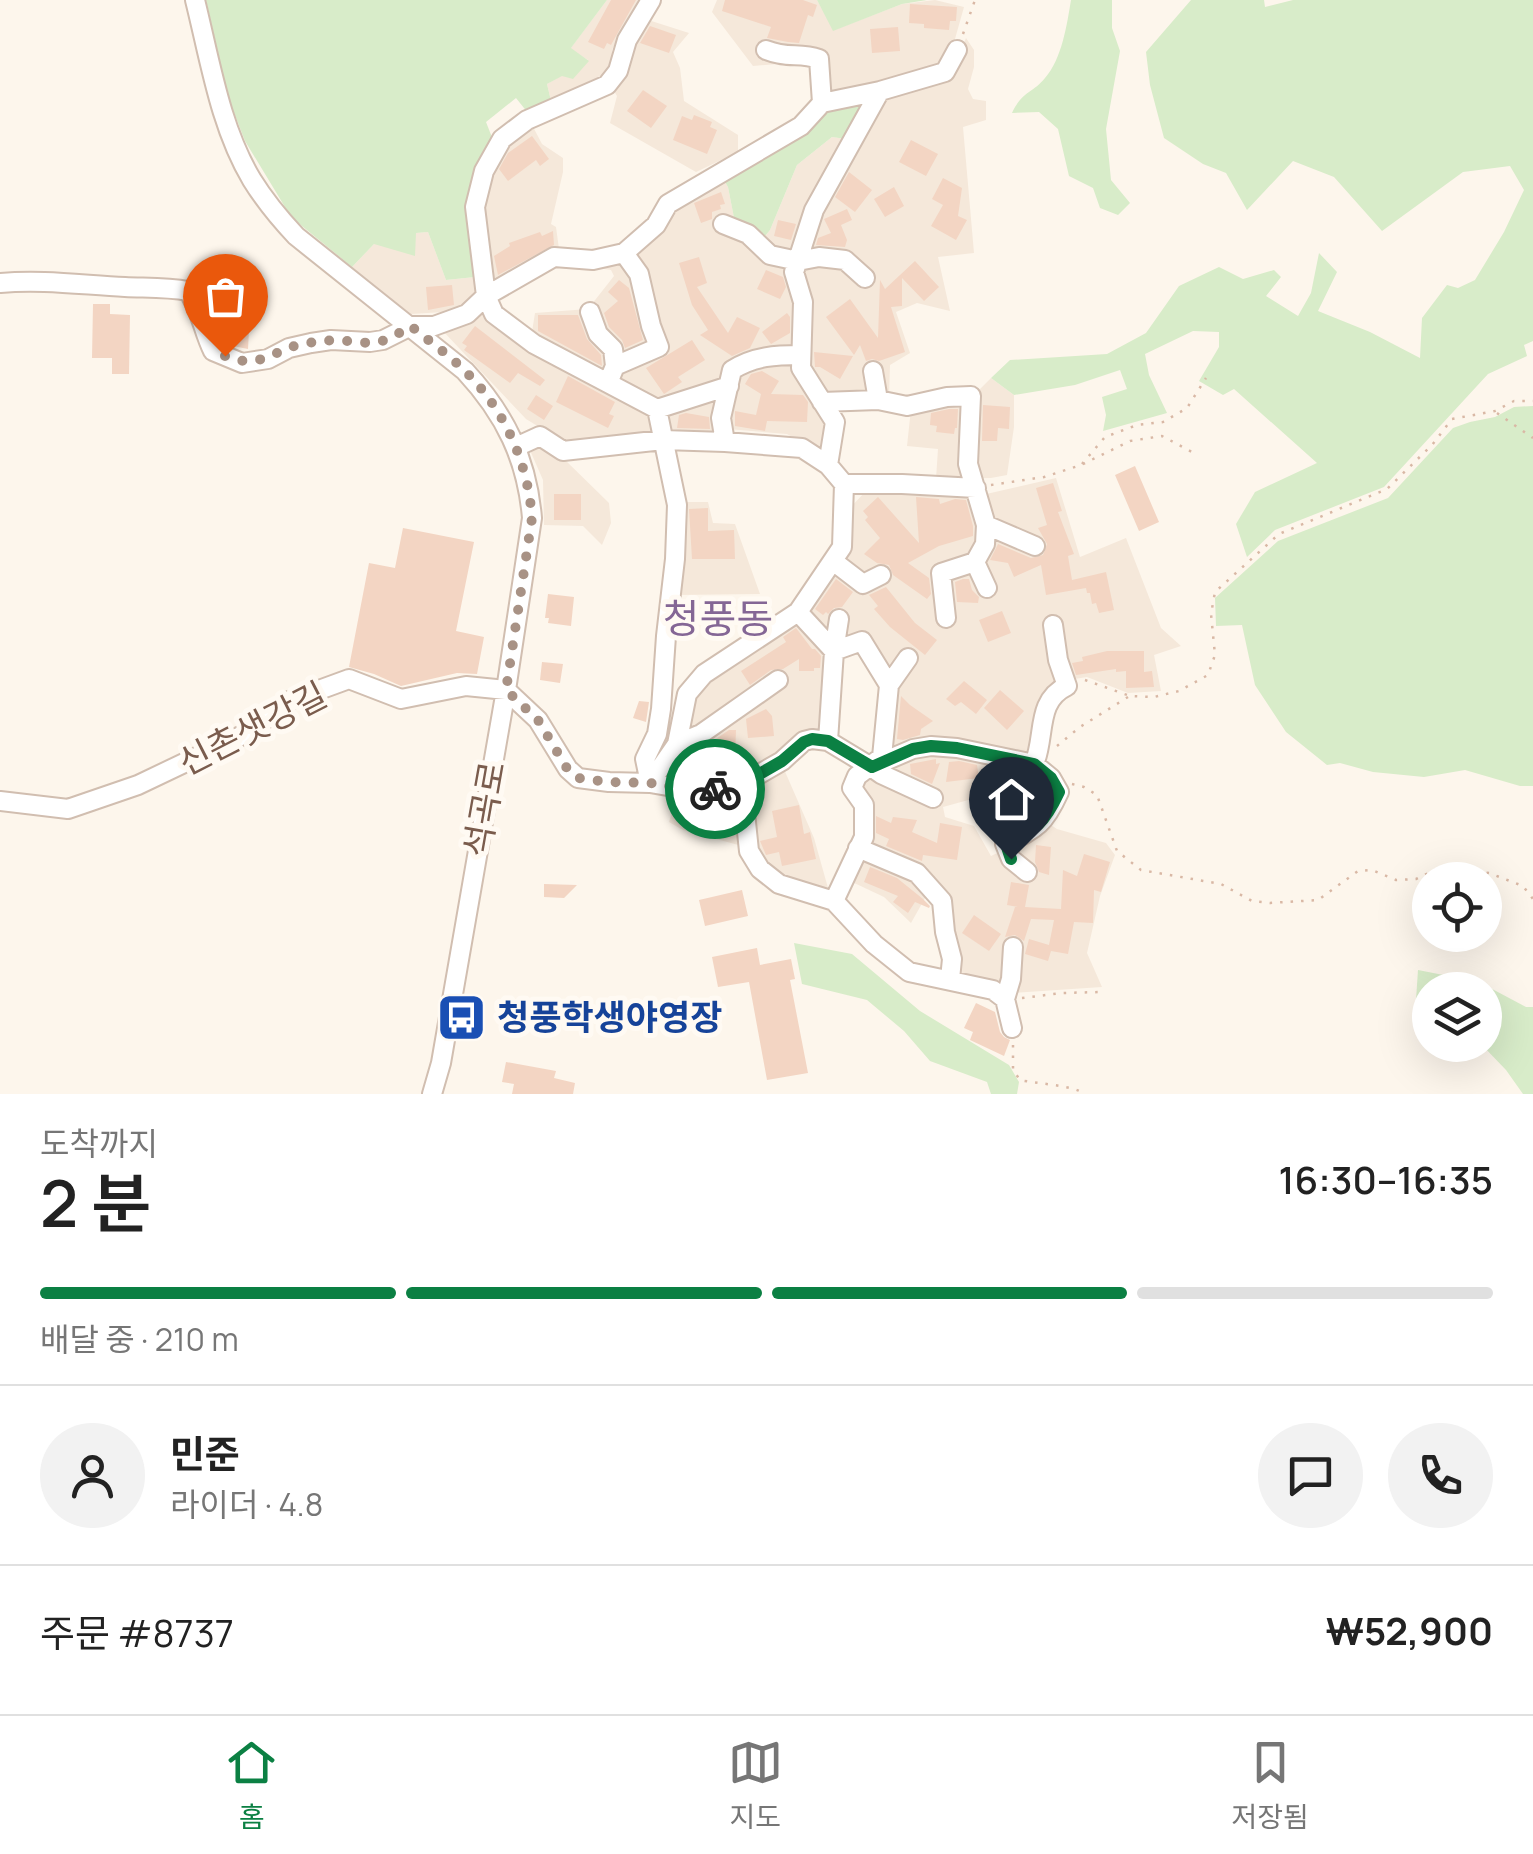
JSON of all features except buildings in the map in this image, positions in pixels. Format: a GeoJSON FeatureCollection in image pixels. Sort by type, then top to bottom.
{"type":"FeatureCollection","features":[{"type":"Feature","properties":{"kind":"street","name":"석곡로"},"geometry":{"type":"LineString","coordinates":[[195,0],[221,105],[251,178],[296,236],[411,326],[465,371],[488,396],[516,447],[530,493],[532,518],[506,690],[441,1063],[432,1094]]}},
{"type":"Feature","properties":{"kind":"street"},"geometry":{"type":"LineString","coordinates":[[650,783],[645,759],[662,708],[676,558],[677,505],[658,408],[611,374],[534,344],[494,314],[486,296],[476,207],[484,172],[502,139],[527,120],[607,85],[618,71],[627,40],[651,0]]}},
{"type":"Feature","properties":{"kind":"street"},"geometry":{"type":"LineString","coordinates":[[766,50],[784,57],[808,55],[820,59],[822,104]]}},
{"type":"Feature","properties":{"kind":"street"},"geometry":{"type":"LineString","coordinates":[[0,282],[188,291],[200,310],[213,351],[242,363],[268,359],[311,343],[383,340],[411,326],[434,326],[468,314],[486,296],[554,257],[593,260],[624,253],[656,225],[668,204],[802,126],[822,104],[945,72],[957,50]]}},
{"type":"Feature","properties":{"kind":"street"},"geometry":{"type":"LineString","coordinates":[[828,465],[835,422],[800,368],[804,302],[794,272],[814,210],[880,91]]}},
{"type":"Feature","properties":{"kind":"street"},"geometry":{"type":"LineString","coordinates":[[723,224],[748,234],[770,255],[798,261],[819,257],[845,260],[866,278]]}},
{"type":"Feature","properties":{"kind":"street"},"geometry":{"type":"LineString","coordinates":[[611,374],[660,348],[639,274],[624,253]]}},
{"type":"Feature","properties":{"kind":"street"},"geometry":{"type":"LineString","coordinates":[[590,312],[598,334],[613,349],[611,374]]}},
{"type":"Feature","properties":{"kind":"street"},"geometry":{"type":"LineString","coordinates":[[725,442],[721,418],[732,370],[768,356],[801,356]]}},
{"type":"Feature","properties":{"kind":"street"},"geometry":{"type":"LineString","coordinates":[[873,371],[878,400]]}},
{"type":"Feature","properties":{"kind":"street"},"geometry":{"type":"LineString","coordinates":[[658,408],[728,386]]}},
{"type":"Feature","properties":{"kind":"street"},"geometry":{"type":"LineString","coordinates":[[822,402],[878,400],[907,406],[971,396],[968,464],[986,525],[985,544],[975,562],[941,573],[946,618]]}},
{"type":"Feature","properties":{"kind":"street"},"geometry":{"type":"LineString","coordinates":[[516,447],[540,436],[563,450],[663,440],[802,448],[828,465],[844,484],[842,547],[833,561],[798,612],[704,674],[687,694],[677,744],[650,783]]}},
{"type":"Feature","properties":{"kind":"street"},"geometry":{"type":"LineString","coordinates":[[844,484],[976,488]]}},
{"type":"Feature","properties":{"kind":"street"},"geometry":{"type":"LineString","coordinates":[[986,525],[1035,546]]}},
{"type":"Feature","properties":{"kind":"street"},"geometry":{"type":"LineString","coordinates":[[833,561],[863,584],[881,575]]}},
{"type":"Feature","properties":{"kind":"street"},"geometry":{"type":"LineString","coordinates":[[975,562],[986,588]]}},
{"type":"Feature","properties":{"kind":"street"},"geometry":{"type":"LineString","coordinates":[[798,612],[834,651]]}},
{"type":"Feature","properties":{"kind":"street"},"geometry":{"type":"LineString","coordinates":[[828,741],[840,619]]}},
{"type":"Feature","properties":{"kind":"street"},"geometry":{"type":"LineString","coordinates":[[1034,764],[1046,706],[1057,690],[1067,686],[1058,660],[1053,624]]}},
{"type":"Feature","properties":{"kind":"street"},"geometry":{"type":"LineString","coordinates":[[834,651],[862,641],[889,685]]}},
{"type":"Feature","properties":{"kind":"street"},"geometry":{"type":"LineString","coordinates":[[872,767],[882,758],[889,685],[908,658]]}},
{"type":"Feature","properties":{"kind":"street","name":"신촌샛강길"},"geometry":{"type":"LineString","coordinates":[[0,800],[68,809],[138,786],[247,733],[289,701],[349,679],[401,698],[466,686],[506,690]]}},
{"type":"Feature","properties":{"kind":"street"},"geometry":{"type":"LineString","coordinates":[[677,744],[701,734],[778,680]]}},
{"type":"Feature","properties":{"kind":"street"},"geometry":{"type":"LineString","coordinates":[[506,690],[538,720],[568,770],[578,778],[650,783],[702,792],[742,784],[812,739],[828,741],[881,774],[932,798]]}},
{"type":"Feature","properties":{"kind":"street"},"geometry":{"type":"LineString","coordinates":[[834,902],[864,837],[864,805],[852,788],[857,776],[913,749],[931,746],[1034,764],[1051,778],[1059,792],[1048,816],[1033,830],[1006,844],[1011,859],[1027,872]]}},
{"type":"Feature","properties":{"kind":"street"},"geometry":{"type":"LineString","coordinates":[[742,784],[749,851],[760,870],[779,884],[834,902],[874,944],[909,972],[993,990],[1006,999]]}},
{"type":"Feature","properties":{"kind":"street"},"geometry":{"type":"LineString","coordinates":[[858,848],[917,873],[942,901],[952,959],[950,979]]}},
{"type":"Feature","properties":{"kind":"street"},"geometry":{"type":"LineString","coordinates":[[1012,1028],[1006,999],[1013,947]]}},
{"type":"Feature","properties":{"kind":"path"},"geometry":{"type":"LineString","coordinates":[[957,50],[975,0]]}},
{"type":"Feature","properties":{"kind":"path"},"geometry":{"type":"LineString","coordinates":[[1081,465],[1105,437],[1137,425],[1163,422],[1186,408],[1206,378]]}},
{"type":"Feature","properties":{"kind":"path"},"geometry":{"type":"LineString","coordinates":[[1067,686],[1084,680],[1130,696],[1154,697],[1179,691],[1208,674],[1215,654],[1215,592],[1279,534],[1387,489],[1432,445],[1452,419],[1533,400]]}},
{"type":"Feature","properties":{"kind":"path"},"geometry":{"type":"LineString","coordinates":[[1494,411],[1533,438]]}},
{"type":"Feature","properties":{"kind":"path"},"geometry":{"type":"LineString","coordinates":[[976,488],[1044,477],[1081,465],[1130,441],[1162,436],[1192,452]]}},
{"type":"Feature","properties":{"kind":"path"},"geometry":{"type":"LineString","coordinates":[[1034,764],[1080,727],[1130,696]]}},
{"type":"Feature","properties":{"kind":"path"},"geometry":{"type":"LineString","coordinates":[[1051,778],[1084,787],[1097,796],[1117,851],[1142,870],[1221,884],[1252,901],[1270,904],[1318,900],[1358,871],[1372,870],[1396,880],[1416,879],[1437,869],[1489,873],[1523,886],[1533,899]]}},
{"type":"Feature","properties":{"kind":"path"},"geometry":{"type":"LineString","coordinates":[[1006,999],[1101,992]]}},
{"type":"Feature","properties":{"kind":"path"},"geometry":{"type":"LineString","coordinates":[[1012,1028],[1013,1070],[1020,1080],[1076,1087],[1085,1094]]}},
{"type":"Feature","properties":{"kind":"shaded area"},"geometry":{"type":"Polygon","coordinates":[[[607,0],[643,0],[620,34],[612,50],[612,64],[602,75],[551,101],[547,84],[588,60],[570,49],[607,0]]]}},
{"type":"Feature","properties":{"kind":"shaded area"},"geometry":{"type":"Polygon","coordinates":[[[717,0],[817,0],[834,30],[902,4],[935,0],[964,7],[942,69],[828,97],[813,61],[753,66],[712,12],[717,0]]]}},
{"type":"Feature","properties":{"kind":"shaded area"},"geometry":{"type":"Polygon","coordinates":[[[642,18],[689,33],[673,52],[680,68],[684,101],[738,135],[738,152],[696,172],[610,123],[617,96],[611,86],[623,78],[630,66],[629,42],[642,18]]]}},
{"type":"Feature","properties":{"kind":"shaded area"},"geometry":{"type":"Polygon","coordinates":[[[966,38],[974,50],[968,89],[973,99],[986,101],[986,120],[963,127],[974,253],[938,257],[950,311],[917,303],[896,312],[910,353],[890,365],[889,397],[824,399],[804,367],[799,273],[808,255],[817,210],[883,98],[948,81],[966,38]]]}},
{"type":"Feature","properties":{"kind":"shaded area"},"geometry":{"type":"Polygon","coordinates":[[[531,123],[542,144],[563,158],[551,224],[556,227],[559,249],[494,288],[480,206],[488,172],[506,143],[531,123]]]}},
{"type":"Feature","properties":{"kind":"shaded area"},"geometry":{"type":"Polygon","coordinates":[[[832,137],[846,139],[810,209],[798,302],[798,347],[725,381],[658,404],[531,338],[535,313],[588,309],[614,276],[611,270],[590,267],[630,253],[671,207],[722,177],[728,187],[735,223],[761,241],[770,230],[797,165],[832,137]]]}},
{"type":"Feature","properties":{"kind":"shaded area"},"geometry":{"type":"Polygon","coordinates":[[[428,232],[446,280],[475,277],[480,295],[460,311],[411,314],[352,267],[374,244],[428,232]]]}},
{"type":"Feature","properties":{"kind":"shaded area"},"geometry":{"type":"Polygon","coordinates":[[[485,310],[649,410],[653,431],[562,441],[526,419],[442,330],[485,310]]]}},
{"type":"Feature","properties":{"kind":"shaded area"},"geometry":{"type":"Polygon","coordinates":[[[795,359],[830,423],[825,455],[787,434],[728,429],[735,372],[795,359]]]}},
{"type":"Feature","properties":{"kind":"shaded area"},"geometry":{"type":"Polygon","coordinates":[[[991,378],[1014,395],[1007,475],[936,479],[938,449],[907,446],[911,409],[978,397],[979,390],[991,378]]]}},
{"type":"Feature","properties":{"kind":"shaded area"},"geometry":{"type":"Polygon","coordinates":[[[720,391],[721,436],[668,434],[665,409],[720,391]]]}},
{"type":"Feature","properties":{"kind":"shaded area"},"geometry":{"type":"Polygon","coordinates":[[[538,443],[560,455],[609,503],[611,523],[602,545],[583,526],[544,525],[543,480],[529,448],[538,443]]]}},
{"type":"Feature","properties":{"kind":"shaded area"},"geometry":{"type":"Polygon","coordinates":[[[1056,478],[1080,557],[1126,538],[1161,628],[1181,646],[1154,655],[1161,691],[1128,693],[1087,677],[1062,681],[1036,750],[1025,756],[990,746],[935,742],[885,756],[891,685],[864,637],[840,647],[807,609],[849,547],[846,512],[868,489],[982,495],[1056,478]]]}},
{"type":"Feature","properties":{"kind":"shaded area"},"geometry":{"type":"Polygon","coordinates":[[[682,502],[708,502],[713,523],[735,524],[760,594],[675,595],[682,502]]]}},
{"type":"Feature","properties":{"kind":"shaded area"},"geometry":{"type":"Polygon","coordinates":[[[796,617],[830,653],[823,731],[798,736],[739,777],[709,783],[662,773],[690,694],[796,617]]]}},
{"type":"Feature","properties":{"kind":"shaded area"},"geometry":{"type":"Polygon","coordinates":[[[932,751],[1032,772],[1001,804],[972,799],[943,807],[945,817],[974,826],[991,856],[1035,835],[1048,823],[1106,843],[1115,855],[1100,896],[1087,953],[1102,987],[1014,993],[956,977],[947,902],[863,848],[860,781],[874,777],[890,764],[932,751]]]}},
{"type":"Feature","properties":{"kind":"shaded area"},"geometry":{"type":"Polygon","coordinates":[[[783,767],[814,838],[828,888],[781,878],[755,852],[746,790],[783,767]]]}},
{"type":"Feature","properties":{"kind":"shaded area"},"geometry":{"type":"Polygon","coordinates":[[[678,791],[707,797],[734,795],[742,846],[683,830],[669,822],[678,791]]]}},
{"type":"Feature","properties":{"kind":"shaded area"},"geometry":{"type":"Polygon","coordinates":[[[862,852],[913,873],[929,891],[911,923],[884,897],[850,881],[862,852]]]}},
{"type":"Feature","properties":{"kind":"green space"},"geometry":{"type":"Polygon","coordinates":[[[206,0],[607,0],[571,48],[589,61],[573,79],[562,76],[547,84],[551,101],[528,113],[516,98],[486,122],[495,145],[478,171],[475,277],[446,280],[428,232],[416,233],[415,256],[374,244],[352,267],[291,217],[245,141],[228,97],[206,0]]]}},
{"type":"Feature","properties":{"kind":"green space"},"geometry":{"type":"Polygon","coordinates":[[[817,0],[927,0],[902,4],[833,31],[817,0]]]}},
{"type":"Feature","properties":{"kind":"green space"},"geometry":{"type":"Polygon","coordinates":[[[1071,0],[1112,0],[1112,28],[1120,51],[1106,129],[1111,180],[1130,203],[1118,215],[1100,208],[1093,188],[1069,176],[1058,129],[1039,112],[1012,113],[1056,61],[1071,0]]]}},
{"type":"Feature","properties":{"kind":"green space"},"geometry":{"type":"Polygon","coordinates":[[[1191,0],[1264,0],[1265,7],[1293,0],[1533,0],[1533,341],[1524,345],[1527,356],[1488,374],[1384,487],[1275,530],[1247,557],[1236,524],[1255,492],[1317,463],[1234,389],[1223,395],[1199,381],[1219,347],[1219,332],[1193,331],[1145,354],[1149,375],[1167,413],[1103,431],[1106,415],[1102,397],[1127,389],[1120,370],[1075,385],[1014,395],[991,378],[1010,360],[1107,354],[1146,333],[1179,286],[1219,267],[1243,279],[1274,270],[1281,277],[1266,296],[1298,316],[1311,293],[1319,253],[1337,272],[1318,311],[1420,358],[1422,318],[1447,285],[1458,288],[1475,280],[1524,190],[1510,166],[1463,172],[1382,231],[1334,177],[1293,161],[1247,210],[1226,173],[1203,164],[1164,138],[1146,52],[1191,0]]]}},
{"type":"Feature","properties":{"kind":"green space"},"geometry":{"type":"Polygon","coordinates":[[[871,99],[846,139],[832,137],[797,165],[770,230],[761,241],[735,223],[728,187],[722,177],[826,108],[871,99]]]}},
{"type":"Feature","properties":{"kind":"green space"},"geometry":{"type":"Polygon","coordinates":[[[1533,406],[1533,786],[1465,770],[1424,777],[1373,772],[1340,763],[1327,765],[1286,732],[1255,685],[1242,625],[1216,626],[1215,598],[1278,541],[1388,498],[1453,428],[1495,417],[1514,407],[1533,406]]]}},
{"type":"Feature","properties":{"kind":"green space"},"geometry":{"type":"Polygon","coordinates":[[[794,943],[852,954],[920,1011],[1009,1065],[1019,1082],[1017,1094],[991,1094],[987,1082],[930,1061],[904,1031],[867,1000],[802,984],[794,943]]]}},
{"type":"Feature","properties":{"kind":"green space"},"geometry":{"type":"Polygon","coordinates":[[[1502,994],[1533,1007],[1533,1094],[1523,1094],[1498,1062],[1502,1062],[1502,994]]]}},
{"type":"Feature","properties":{"kind":"way so far"},"geometry":{"type":"LineString","coordinates":[[225,356],[242,363],[268,359],[311,343],[383,340],[411,326],[465,371],[488,396],[516,447],[530,493],[532,518],[506,690],[538,720],[568,770],[578,778],[650,783],[702,792],[715,789]]}},
{"type":"Feature","properties":{"kind":"place","name":"청풍학생야영장"},"geometry":{"type":"Point","coordinates":[462,1017]}},
{"type":"Feature","properties":{"kind":"district","name":"청풍동"},"geometry":{"type":"Point","coordinates":[718,617]}},
{"type":"Feature","properties":{"kind":"route"},"geometry":{"type":"LineString","coordinates":[[715,789],[742,784],[812,739],[828,741],[872,767],[913,749],[931,746],[1034,764],[1051,778],[1059,792],[1048,816],[1033,830],[1006,844],[1011,859]]}}]}
